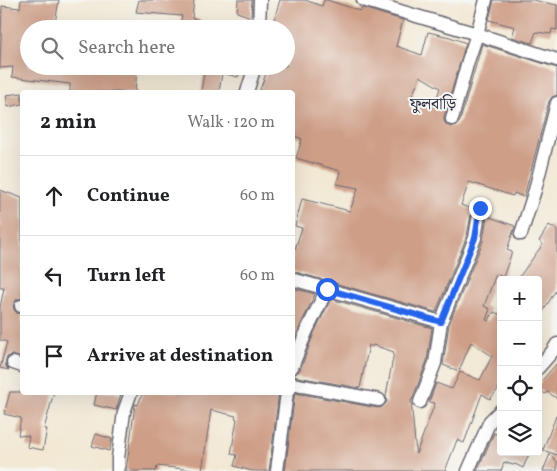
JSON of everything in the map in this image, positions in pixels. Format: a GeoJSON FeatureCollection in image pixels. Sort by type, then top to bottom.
{"type":"FeatureCollection","features":[{"type":"Feature","properties":{"kind":"street"},"geometry":{"type":"LineString","coordinates":[[259,20],[260,0]]}},
{"type":"Feature","properties":{"kind":"street"},"geometry":{"type":"LineString","coordinates":[[363,0],[557,60]]}},
{"type":"Feature","properties":{"kind":"street"},"geometry":{"type":"LineString","coordinates":[[452,119],[486,0]]}},
{"type":"Feature","properties":{"kind":"street"},"geometry":{"type":"LineString","coordinates":[[248,90],[252,75]]}},
{"type":"Feature","properties":{"kind":"street"},"geometry":{"type":"LineString","coordinates":[[521,234],[535,190],[557,103]]}},
{"type":"Feature","properties":{"kind":"street"},"geometry":{"type":"LineString","coordinates":[[420,402],[435,362],[441,322],[475,238],[480,208]]}},
{"type":"Feature","properties":{"kind":"street"},"geometry":{"type":"LineString","coordinates":[[295,280],[441,322]]}},
{"type":"Feature","properties":{"kind":"street"},"geometry":{"type":"LineString","coordinates":[[295,360],[327,289]]}},
{"type":"Feature","properties":{"kind":"street"},"geometry":{"type":"LineString","coordinates":[[540,366],[557,344]]}},
{"type":"Feature","properties":{"kind":"street"},"geometry":{"type":"LineString","coordinates":[[295,385],[379,400]]}},
{"type":"Feature","properties":{"kind":"street"},"geometry":{"type":"LineString","coordinates":[[118,471],[124,412],[130,395]]}},
{"type":"Feature","properties":{"kind":"street"},"geometry":{"type":"LineString","coordinates":[[277,471],[287,395]]}},
{"type":"Feature","properties":{"kind":"street"},"geometry":{"type":"LineString","coordinates":[[468,471],[490,421],[500,411]]}},
{"type":"Feature","properties":{"kind":"building"},"geometry":{"type":"Polygon","coordinates":[[[21,0],[59,0],[56,20],[20,20],[20,75],[137,75],[135,90],[70,90],[70,84],[12,77],[13,67],[0,68],[2,6],[20,8],[21,0]]]}},
{"type":"Feature","properties":{"kind":"building"},"geometry":{"type":"Polygon","coordinates":[[[139,0],[194,0],[192,18],[200,20],[181,20],[182,16],[136,12],[139,0]]]}},
{"type":"Feature","properties":{"kind":"building"},"geometry":{"type":"Polygon","coordinates":[[[238,0],[252,0],[251,17],[237,12],[238,0]]]}},
{"type":"Feature","properties":{"kind":"building"},"geometry":{"type":"Polygon","coordinates":[[[280,0],[305,0],[322,6],[324,0],[327,0],[361,11],[362,8],[403,20],[396,46],[422,55],[428,32],[466,43],[444,117],[444,121],[450,127],[457,125],[460,121],[482,44],[557,68],[557,95],[549,101],[524,197],[514,193],[513,196],[469,182],[461,205],[472,209],[467,236],[436,312],[295,272],[295,249],[302,228],[295,226],[302,199],[350,211],[358,188],[337,184],[340,171],[296,158],[302,139],[295,136],[295,90],[260,90],[266,75],[295,75],[295,20],[274,20],[280,0]],[[420,76],[411,99],[434,106],[440,88],[420,76]]]}},
{"type":"Feature","properties":{"kind":"building"},"geometry":{"type":"Polygon","coordinates":[[[494,0],[533,0],[557,5],[557,30],[552,29],[551,34],[536,32],[532,43],[512,37],[515,27],[489,20],[494,0]]]}},
{"type":"Feature","properties":{"kind":"building"},"geometry":{"type":"Polygon","coordinates":[[[204,75],[222,75],[219,90],[201,90],[204,75]]]}},
{"type":"Feature","properties":{"kind":"building"},"geometry":{"type":"Polygon","coordinates":[[[20,93],[20,104],[8,107],[6,95],[20,93]]]}},
{"type":"Feature","properties":{"kind":"building"},"geometry":{"type":"Polygon","coordinates":[[[0,190],[20,197],[20,298],[17,299],[13,306],[14,310],[20,314],[20,357],[12,355],[7,357],[5,364],[9,370],[0,368],[7,342],[0,340],[0,307],[4,288],[0,288],[0,190]]]}},
{"type":"Feature","properties":{"kind":"building"},"geometry":{"type":"Polygon","coordinates":[[[487,216],[515,226],[507,250],[512,252],[503,276],[496,274],[484,306],[490,309],[486,320],[488,321],[494,312],[497,313],[497,391],[490,399],[482,394],[464,443],[457,440],[445,471],[285,471],[295,393],[378,408],[387,402],[386,396],[394,352],[373,345],[372,347],[369,345],[360,388],[295,377],[300,370],[314,333],[331,299],[432,328],[427,361],[411,400],[416,454],[435,403],[429,402],[436,383],[452,389],[460,372],[480,380],[492,356],[471,342],[459,371],[443,365],[449,324],[483,241],[487,216]]]}},
{"type":"Feature","properties":{"kind":"building"},"geometry":{"type":"Polygon","coordinates":[[[549,225],[557,230],[557,288],[542,313],[542,276],[520,276],[543,244],[539,241],[549,225]]]}},
{"type":"Feature","properties":{"kind":"building"},"geometry":{"type":"Polygon","coordinates":[[[295,289],[315,294],[295,337],[295,289]]]}},
{"type":"Feature","properties":{"kind":"building"},"geometry":{"type":"Polygon","coordinates":[[[557,363],[557,399],[548,392],[545,394],[542,391],[542,380],[557,363]]]}},
{"type":"Feature","properties":{"kind":"building"},"geometry":{"type":"Polygon","coordinates":[[[10,392],[20,392],[20,395],[53,395],[44,429],[47,429],[43,450],[27,447],[29,436],[18,435],[21,418],[4,414],[10,392]]]}},
{"type":"Feature","properties":{"kind":"building"},"geometry":{"type":"Polygon","coordinates":[[[96,395],[121,395],[116,410],[94,405],[96,395]]]}},
{"type":"Feature","properties":{"kind":"building"},"geometry":{"type":"Polygon","coordinates":[[[142,395],[279,395],[269,471],[252,471],[234,466],[237,455],[231,454],[236,416],[211,410],[202,471],[157,466],[156,471],[126,471],[135,404],[138,405],[142,395]]]}},
{"type":"Feature","properties":{"kind":"building"},"geometry":{"type":"Polygon","coordinates":[[[557,416],[557,455],[543,450],[557,416]]]}},
{"type":"Feature","properties":{"kind":"building"},"geometry":{"type":"Polygon","coordinates":[[[494,433],[497,434],[497,456],[528,456],[523,468],[504,462],[501,471],[477,471],[494,433]]]}},
{"type":"Feature","properties":{"kind":"building"},"geometry":{"type":"Polygon","coordinates":[[[96,434],[112,439],[109,451],[92,446],[96,434]]]}},
{"type":"Feature","properties":{"kind":"building"},"geometry":{"type":"Polygon","coordinates":[[[550,454],[557,462],[557,471],[543,471],[550,454]]]}},
{"type":"Feature","properties":{"kind":"district","name":"ফুলবাড়ি"},"geometry":{"type":"Point","coordinates":[433,105]}},
{"type":"Feature","properties":{"kind":"route"},"geometry":{"type":"LineString","coordinates":[[327,289],[441,322],[475,238],[480,208]]}}]}
